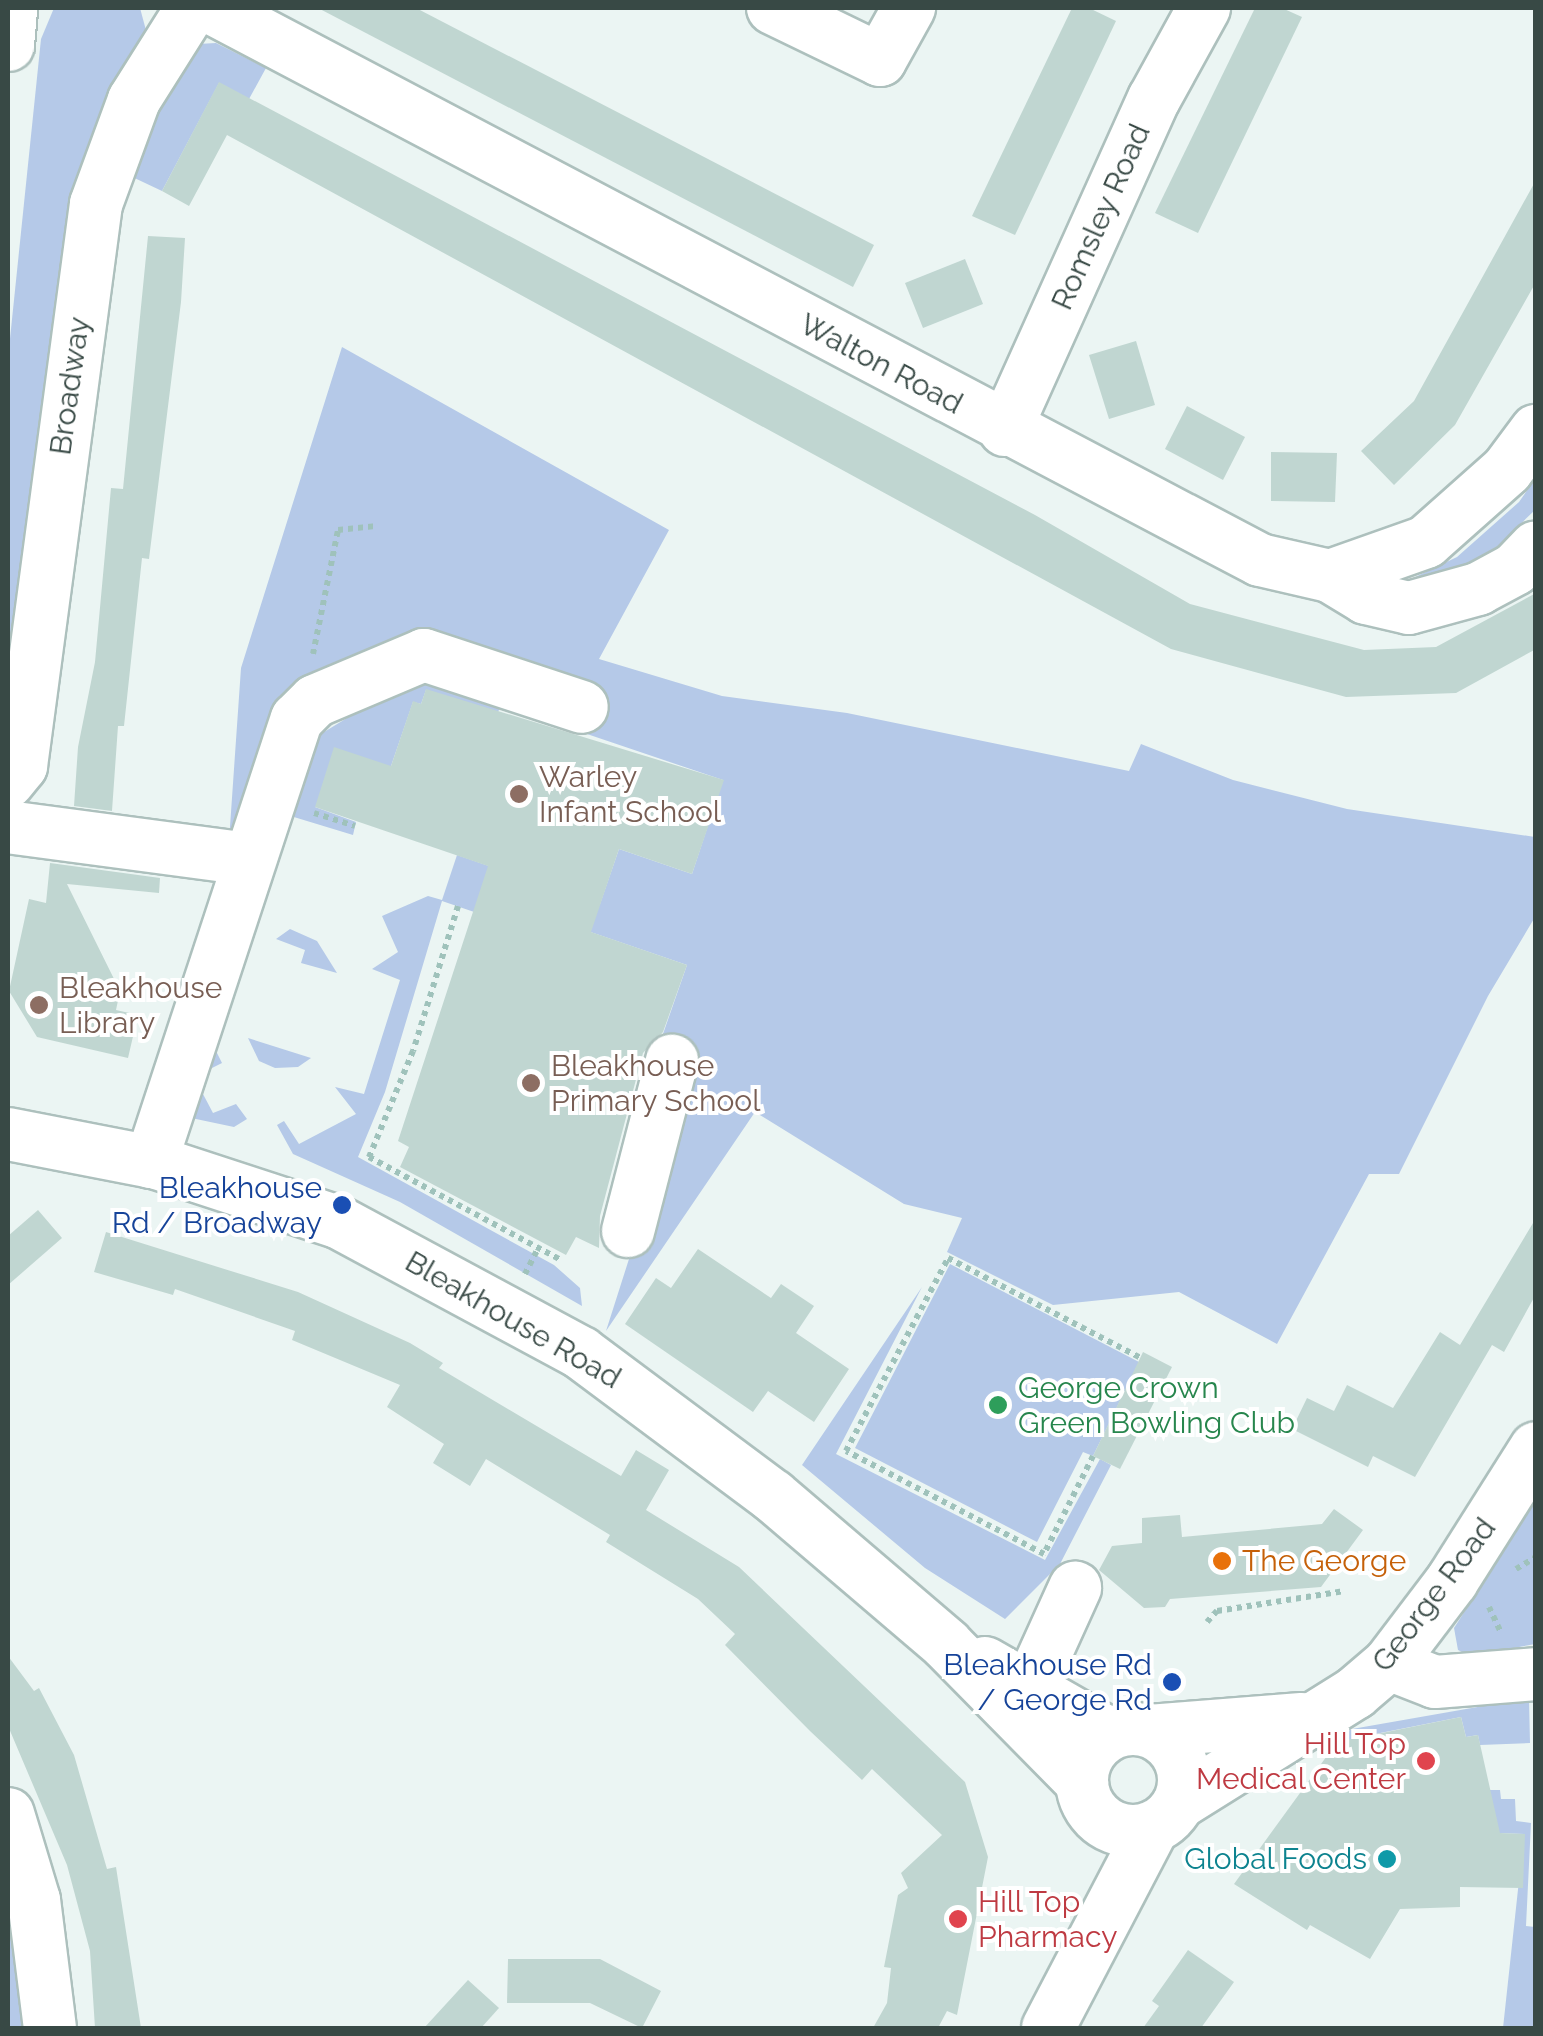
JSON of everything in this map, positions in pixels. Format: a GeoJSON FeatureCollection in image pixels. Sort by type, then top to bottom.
{"type":"FeatureCollection","features":[{"type":"Feature","properties":{"kind":"street"},"geometry":{"type":"LineString","coordinates":[[8,45],[11,8]]}},
{"type":"Feature","properties":{"kind":"street","name":"Broadway"},"geometry":{"type":"LineString","coordinates":[[8,782],[21,766],[96,204],[134,100],[192,8]]}},
{"type":"Feature","properties":{"kind":"street","name":"Walton Road"},"geometry":{"type":"LineString","coordinates":[[212,8],[1006,430],[1260,560],[1330,576],[1366,598],[1410,608],[1478,588],[1515,569],[1536,546]]}},
{"type":"Feature","properties":{"kind":"street"},"geometry":{"type":"LineString","coordinates":[[773,8],[880,60],[909,8]]}},
{"type":"Feature","properties":{"kind":"street","name":"Romsley Road"},"geometry":{"type":"LineString","coordinates":[[1006,430],[1154,99],[1204,8]]}},
{"type":"Feature","properties":{"kind":"street"},"geometry":{"type":"LineString","coordinates":[[1330,576],[1426,542],[1507,470],[1536,431]]}},
{"type":"Feature","properties":{"kind":"street"},"geometry":{"type":"LineString","coordinates":[[152,1162],[285,740],[314,701],[424,655],[582,707]]}},
{"type":"Feature","properties":{"kind":"street"},"geometry":{"type":"LineString","coordinates":[[8,827],[247,859]]}},
{"type":"Feature","properties":{"kind":"street"},"geometry":{"type":"LineString","coordinates":[[628,1231],[672,1061]]}},
{"type":"Feature","properties":{"kind":"street","name":"Bleakhouse Road"},"geometry":{"type":"LineString","coordinates":[[8,1134],[152,1162],[338,1222],[581,1353],[707,1441],[946,1644],[1091,1800]]}},
{"type":"Feature","properties":{"kind":"street","name":"George Road"},"geometry":{"type":"LineString","coordinates":[[1166,1815],[1390,1664],[1536,1448]]}},
{"type":"Feature","properties":{"kind":"street"},"geometry":{"type":"LineString","coordinates":[[1031,1684],[1074,1588]]}},
{"type":"Feature","properties":{"kind":"street","name":"Bleakhouse Road"},"geometry":{"type":"LineString","coordinates":[[946,1644],[1129,1732]]}},
{"type":"Feature","properties":{"kind":"street"},"geometry":{"type":"LineString","coordinates":[[1390,1664],[1435,1682],[1523,1655]]}},
{"type":"Feature","properties":{"kind":"street","name":"George Road"},"geometry":{"type":"LineString","coordinates":[[1129,1732],[1309,1719]]}},
{"type":"Feature","properties":{"kind":"street"},"geometry":{"type":"LineString","coordinates":[[1048,2028],[1070,1978],[1166,1815],[1182,1764],[1166,1741],[1129,1732],[1091,1752],[1091,1800],[1070,1978]]}},
{"type":"Feature","properties":{"kind":"street"},"geometry":{"type":"LineString","coordinates":[[1091,1800],[1120,1829],[1166,1815]]}},
{"type":"Feature","properties":{"kind":"street"},"geometry":{"type":"LineString","coordinates":[[8,1814],[34,1900],[50,2028]]}},
{"type":"Feature","properties":{"kind":"path"},"geometry":{"type":"LineString","coordinates":[[311,668],[338,530],[375,526]]}},
{"type":"Feature","properties":{"kind":"path"},"geometry":{"type":"LineString","coordinates":[[458,906],[413,1051],[369,1157],[558,1259]]}},
{"type":"Feature","properties":{"kind":"path"},"geometry":{"type":"LineString","coordinates":[[1093,1456],[1044,1554],[846,1451],[948,1258],[1142,1358]]}},
{"type":"Feature","properties":{"kind":"path"},"geometry":{"type":"LineString","coordinates":[[1507,1578],[1536,1558]]}},
{"type":"Feature","properties":{"kind":"path"},"geometry":{"type":"LineString","coordinates":[[1207,1622],[1217,1611],[1344,1591]]}},
{"type":"Feature","properties":{"kind":"path"},"geometry":{"type":"LineString","coordinates":[[1490,1600],[1492,1621],[1523,1655]]}},
{"type":"Feature","properties":{"kind":"shaded area"},"geometry":{"type":"Polygon","coordinates":[[[54,8],[140,8],[147,34],[8,717],[8,358],[41,39],[54,8]]]}},
{"type":"Feature","properties":{"kind":"shaded area"},"geometry":{"type":"Polygon","coordinates":[[[216,43],[266,68],[249,99],[219,83],[162,191],[126,174],[146,119],[198,44],[216,43]]]}},
{"type":"Feature","properties":{"kind":"shaded area"},"geometry":{"type":"Polygon","coordinates":[[[342,347],[669,530],[599,659],[722,696],[847,713],[1129,771],[1141,744],[1233,780],[1347,809],[1535,837],[1535,917],[1488,996],[1399,1174],[1369,1174],[1277,1344],[1179,1292],[1053,1305],[947,1252],[962,1218],[904,1204],[755,1112],[606,1331],[651,1190],[656,1054],[687,965],[532,912],[524,929],[442,901],[385,1092],[358,1157],[554,1265],[580,1288],[582,1306],[400,1202],[293,1154],[277,1125],[284,1121],[299,1144],[356,1114],[335,1087],[364,1094],[400,980],[372,969],[398,952],[382,916],[428,896],[442,900],[457,855],[600,904],[619,849],[692,874],[723,780],[584,733],[595,700],[423,640],[288,702],[229,841],[241,668],[342,347]]]}},
{"type":"Feature","properties":{"kind":"shaded area"},"geometry":{"type":"Polygon","coordinates":[[[1535,479],[1535,510],[1479,564],[1386,591],[1457,557],[1519,502],[1535,479]]]}},
{"type":"Feature","properties":{"kind":"shaded area"},"geometry":{"type":"Polygon","coordinates":[[[437,663],[500,707],[494,723],[426,690],[421,704],[413,702],[391,766],[315,807],[356,822],[353,835],[284,814],[311,740],[437,663]]]}},
{"type":"Feature","properties":{"kind":"shaded area"},"geometry":{"type":"Polygon","coordinates":[[[248,920],[211,1041],[222,1063],[194,1077],[213,1113],[236,1104],[247,1119],[234,1127],[177,1115],[239,922],[248,920]]]}},
{"type":"Feature","properties":{"kind":"shaded area"},"geometry":{"type":"Polygon","coordinates":[[[290,929],[317,941],[337,973],[301,963],[305,950],[276,939],[290,929]]]}},
{"type":"Feature","properties":{"kind":"shaded area"},"geometry":{"type":"Polygon","coordinates":[[[248,1038],[311,1058],[298,1067],[275,1068],[259,1061],[248,1038]]]}},
{"type":"Feature","properties":{"kind":"shaded area","name":"George Crown Green Bowling Club"},"geometry":{"type":"Polygon","coordinates":[[[950,1264],[1139,1362],[1093,1456],[1083,1452],[1037,1542],[855,1448],[950,1264]]]}},
{"type":"Feature","properties":{"kind":"shaded area"},"geometry":{"type":"Polygon","coordinates":[[[922,1287],[836,1454],[1045,1560],[1100,1459],[1111,1465],[1060,1564],[1005,1619],[925,1568],[802,1465],[922,1287]]]}},
{"type":"Feature","properties":{"kind":"shaded area"},"geometry":{"type":"Polygon","coordinates":[[[1535,1502],[1535,1644],[1470,1656],[1458,1650],[1454,1628],[1535,1502]]]}},
{"type":"Feature","properties":{"kind":"shaded area"},"geometry":{"type":"Polygon","coordinates":[[[1529,1698],[1530,1743],[1480,1745],[1478,1735],[1466,1737],[1461,1717],[1365,1736],[1347,1761],[1343,1734],[1352,1729],[1529,1698]]]}},
{"type":"Feature","properties":{"kind":"shaded area"},"geometry":{"type":"Polygon","coordinates":[[[1477,1790],[1500,1790],[1501,1799],[1515,1799],[1516,1821],[1531,1823],[1526,1926],[1535,1927],[1535,2028],[1503,2028],[1524,1834],[1445,1831],[1477,1790]]]}},
{"type":"Feature","properties":{"kind":"shaded area"},"geometry":{"type":"Polygon","coordinates":[[[8,1847],[44,2028],[8,2028],[8,1847]]]}},
{"type":"Feature","properties":{"kind":"building"},"geometry":{"type":"Polygon","coordinates":[[[318,8],[416,8],[874,245],[853,287],[318,8]]]}},
{"type":"Feature","properties":{"kind":"building"},"geometry":{"type":"Polygon","coordinates":[[[1072,8],[1089,8],[1116,21],[1015,235],[972,216],[1072,8]]]}},
{"type":"Feature","properties":{"kind":"building"},"geometry":{"type":"Polygon","coordinates":[[[1255,8],[1282,8],[1302,17],[1198,233],[1155,213],[1255,8]]]}},
{"type":"Feature","properties":{"kind":"building"},"geometry":{"type":"Polygon","coordinates":[[[219,82],[1035,515],[1190,604],[1364,650],[1436,647],[1536,593],[1536,649],[1456,693],[1346,697],[1171,649],[227,135],[189,206],[162,191],[219,82]]]}},
{"type":"Feature","properties":{"kind":"building"},"geometry":{"type":"Polygon","coordinates":[[[1536,180],[1536,282],[1455,425],[1394,485],[1361,451],[1414,401],[1536,180]]]}},
{"type":"Feature","properties":{"kind":"building"},"geometry":{"type":"Polygon","coordinates":[[[148,236],[185,238],[181,302],[149,559],[142,558],[124,726],[118,726],[112,811],[74,806],[78,747],[95,662],[111,488],[123,489],[148,236]]]}},
{"type":"Feature","properties":{"kind":"building"},"geometry":{"type":"Polygon","coordinates":[[[965,259],[983,304],[923,328],[905,283],[965,259]]]}},
{"type":"Feature","properties":{"kind":"building"},"geometry":{"type":"Polygon","coordinates":[[[1136,341],[1155,405],[1109,419],[1089,355],[1136,341]]]}},
{"type":"Feature","properties":{"kind":"building"},"geometry":{"type":"Polygon","coordinates":[[[1187,406],[1245,437],[1223,480],[1165,449],[1187,406]]]}},
{"type":"Feature","properties":{"kind":"building"},"geometry":{"type":"Polygon","coordinates":[[[1271,452],[1337,453],[1335,502],[1271,501],[1271,452]]]}},
{"type":"Feature","properties":{"kind":"building"},"geometry":{"type":"Polygon","coordinates":[[[426,689],[724,780],[692,874],[619,849],[591,932],[687,965],[663,1032],[643,1053],[600,1216],[599,1248],[576,1237],[566,1255],[400,1167],[409,1147],[398,1141],[488,866],[315,807],[334,747],[391,766],[413,701],[421,704],[426,689]]]}},
{"type":"Feature","properties":{"kind":"building"},"geometry":{"type":"Polygon","coordinates":[[[50,863],[160,878],[159,893],[67,884],[120,991],[116,1010],[138,1015],[128,1058],[37,1037],[9,991],[29,899],[46,903],[50,863]]]}},
{"type":"Feature","properties":{"kind":"building"},"geometry":{"type":"Polygon","coordinates":[[[38,1210],[62,1238],[8,1285],[8,1236],[38,1210]]]}},
{"type":"Feature","properties":{"kind":"building"},"geometry":{"type":"Polygon","coordinates":[[[1536,1218],[1536,1294],[1504,1352],[1492,1345],[1415,1477],[1373,1456],[1368,1467],[1292,1429],[1307,1398],[1334,1411],[1347,1385],[1393,1408],[1440,1332],[1460,1345],[1536,1218]]]}},
{"type":"Feature","properties":{"kind":"building"},"geometry":{"type":"Polygon","coordinates":[[[106,1232],[298,1292],[410,1343],[443,1363],[439,1368],[621,1476],[636,1450],[669,1470],[646,1510],[739,1567],[965,1782],[988,1857],[957,2015],[947,2011],[938,2028],[873,2028],[887,2003],[891,1968],[884,1967],[898,1895],[908,1888],[901,1873],[942,1835],[872,1769],[862,1780],[810,1731],[725,1645],[735,1634],[698,1599],[606,1542],[610,1535],[486,1459],[470,1486],[433,1463],[444,1444],[387,1407],[400,1385],[292,1340],[295,1331],[175,1289],[173,1295],[94,1272],[106,1232]]]}},
{"type":"Feature","properties":{"kind":"building"},"geometry":{"type":"Polygon","coordinates":[[[698,1249],[771,1298],[781,1284],[814,1306],[796,1333],[849,1369],[814,1422],[768,1391],[753,1412],[625,1324],[656,1278],[671,1288],[698,1249]]]}},
{"type":"Feature","properties":{"kind":"building"},"geometry":{"type":"Polygon","coordinates":[[[1143,1352],[1172,1367],[1120,1469],[1093,1456],[1143,1352]]]}},
{"type":"Feature","properties":{"kind":"building","name":"The George"},"geometry":{"type":"Polygon","coordinates":[[[1334,1509],[1363,1530],[1321,1587],[1170,1599],[1165,1607],[1144,1608],[1099,1570],[1112,1546],[1142,1543],[1142,1518],[1180,1515],[1182,1537],[1322,1524],[1334,1509]]]}},
{"type":"Feature","properties":{"kind":"building"},"geometry":{"type":"Polygon","coordinates":[[[8,1656],[34,1691],[39,1688],[74,1755],[107,1869],[116,1867],[141,2028],[95,2028],[90,1951],[67,1865],[8,1726],[8,1656]]]}},
{"type":"Feature","properties":{"kind":"building","name":"Global Foods"},"geometry":{"type":"Polygon","coordinates":[[[1461,1717],[1466,1737],[1478,1735],[1500,1833],[1525,1834],[1523,1888],[1460,1887],[1460,1907],[1400,1909],[1370,1959],[1310,1925],[1307,1930],[1234,1884],[1337,1742],[1461,1717]]]}},
{"type":"Feature","properties":{"kind":"building"},"geometry":{"type":"Polygon","coordinates":[[[1188,1950],[1234,1982],[1201,2028],[1143,2028],[1159,2006],[1152,2001],[1188,1950]]]}},
{"type":"Feature","properties":{"kind":"building"},"geometry":{"type":"Polygon","coordinates":[[[508,1959],[600,1959],[661,1991],[642,2028],[590,2003],[507,2003],[508,1959]]]}},
{"type":"Feature","properties":{"kind":"building"},"geometry":{"type":"Polygon","coordinates":[[[468,1980],[499,2008],[481,2028],[424,2028],[468,1980]]]}},
{"type":"Feature","properties":{"kind":"place","name":"Warley Infant School"},"geometry":{"type":"Point","coordinates":[519,794]}},
{"type":"Feature","properties":{"kind":"place","name":"Bleakhouse Library"},"geometry":{"type":"Point","coordinates":[39,1005]}},
{"type":"Feature","properties":{"kind":"place","name":"Bleakhouse Primary School"},"geometry":{"type":"Point","coordinates":[531,1083]}},
{"type":"Feature","properties":{"kind":"place","name":"Bleakhouse Rd / Broadway"},"geometry":{"type":"Point","coordinates":[342,1205]}},
{"type":"Feature","properties":{"kind":"place","name":"George Crown Green Bowling Club"},"geometry":{"type":"Point","coordinates":[998,1405]}},
{"type":"Feature","properties":{"kind":"place","name":"The George"},"geometry":{"type":"Point","coordinates":[1222,1561]}},
{"type":"Feature","properties":{"kind":"place","name":"Bleakhouse Rd / George Rd"},"geometry":{"type":"Point","coordinates":[1172,1682]}},
{"type":"Feature","properties":{"kind":"place","name":"Hill Top Medical Center"},"geometry":{"type":"Point","coordinates":[1426,1761]}},
{"type":"Feature","properties":{"kind":"place","name":"Global Foods"},"geometry":{"type":"Point","coordinates":[1387,1859]}},
{"type":"Feature","properties":{"kind":"place","name":"Hill Top Pharmacy"},"geometry":{"type":"Point","coordinates":[958,1919]}}]}
